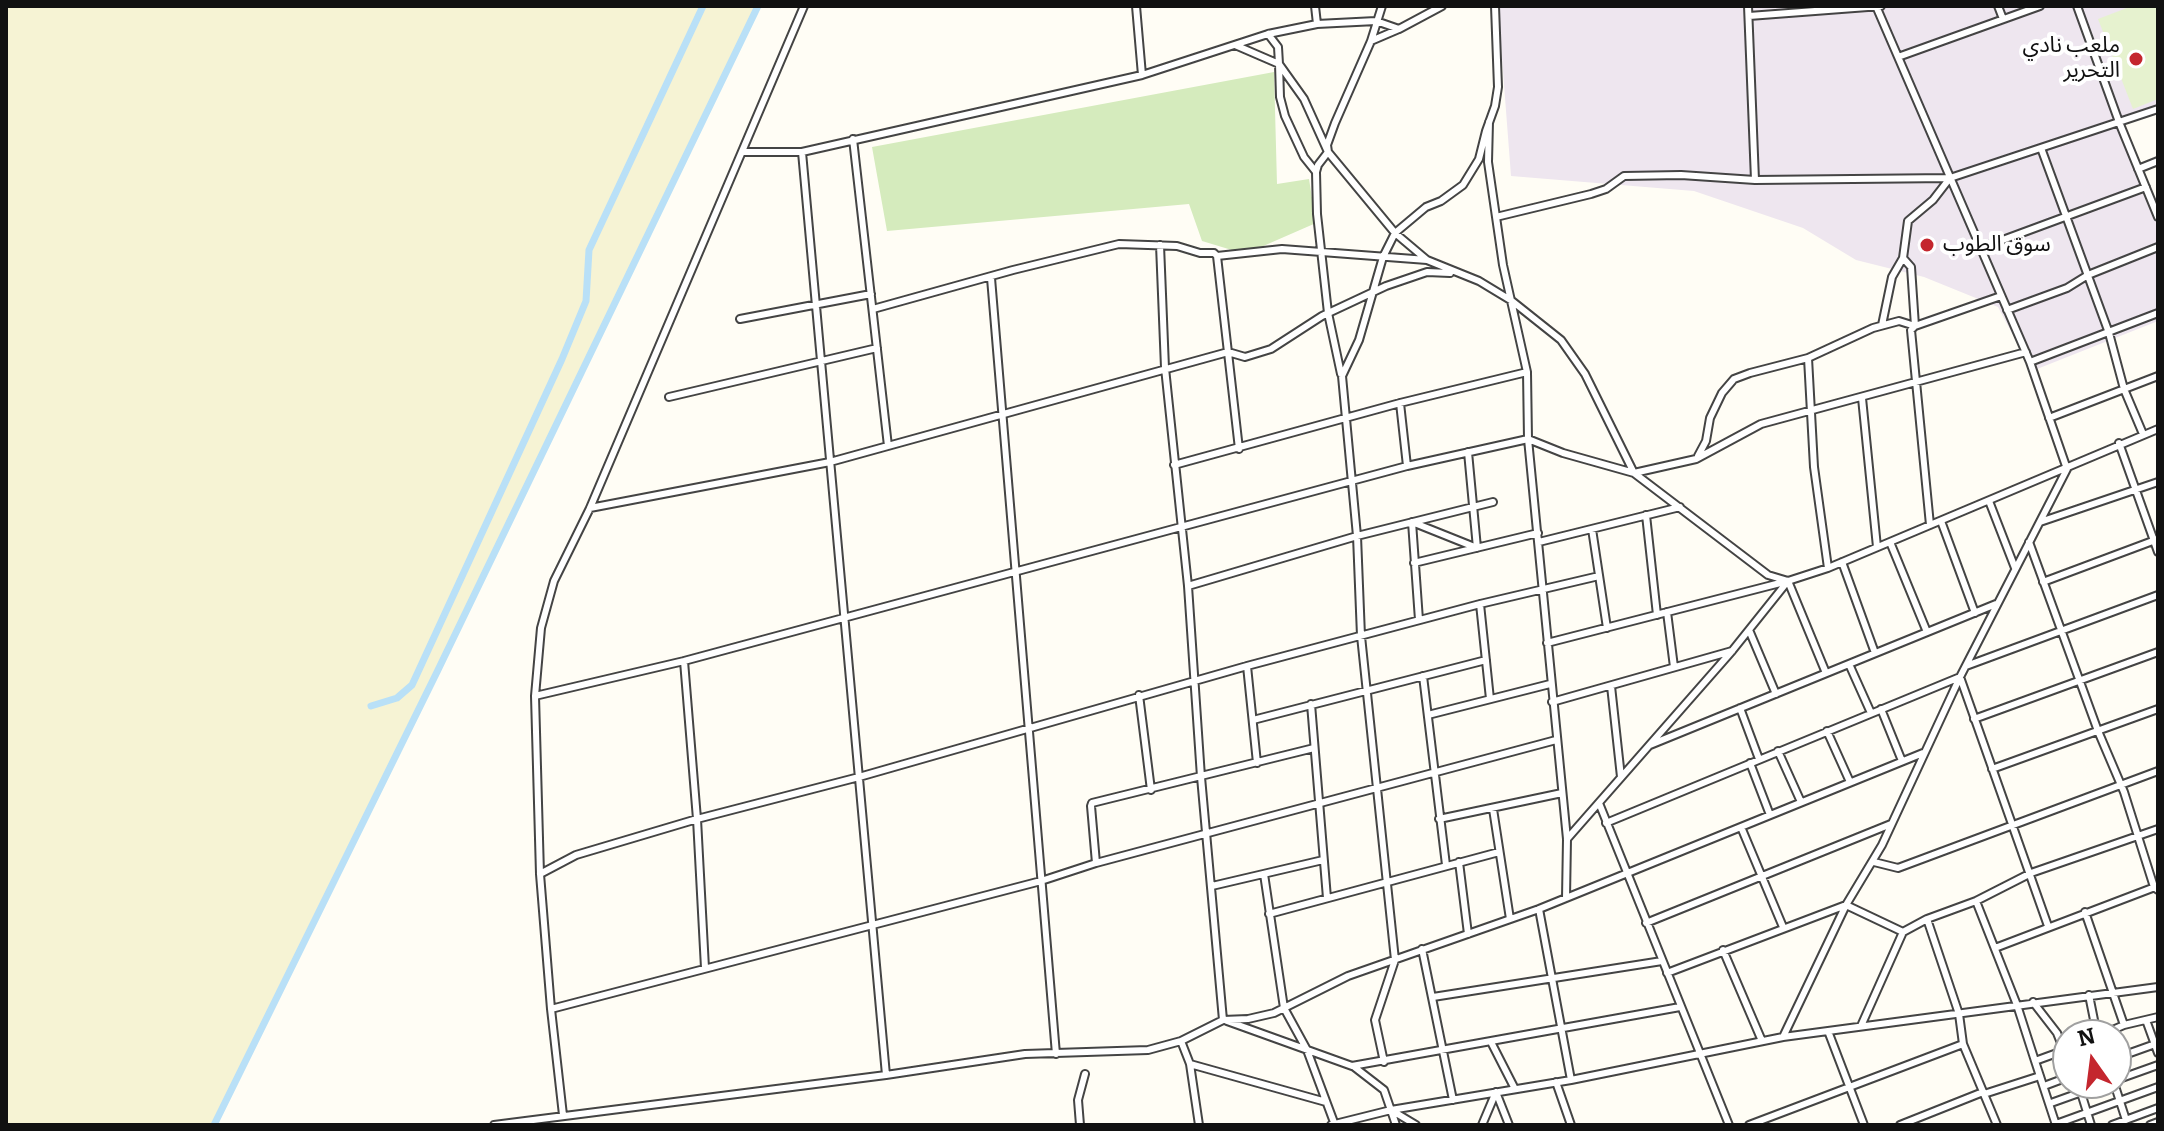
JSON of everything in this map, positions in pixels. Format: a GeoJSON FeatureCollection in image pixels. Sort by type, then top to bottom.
{"type":"FeatureCollection","features":[{"type":"Feature","properties":{"kind":"street"},"geometry":{"type":"LineString","coordinates":[[563,1115],[540,874],[535,696],[541,628],[554,581],[590,508],[804,6]]}},
{"type":"Feature","properties":{"kind":"street"},"geometry":{"type":"LineString","coordinates":[[1136,6],[1142,75]]}},
{"type":"Feature","properties":{"kind":"street"},"geometry":{"type":"LineString","coordinates":[[1315,6],[1317,24]]}},
{"type":"Feature","properties":{"kind":"street"},"geometry":{"type":"LineString","coordinates":[[1382,6],[1371,41],[1335,123],[1327,145],[1328,152],[1316,172],[1328,313],[1342,376],[1357,536],[1361,636],[1395,960],[1375,1020],[1384,1062]]}},
{"type":"Feature","properties":{"kind":"street"},"geometry":{"type":"LineString","coordinates":[[1371,41],[1442,6]]}},
{"type":"Feature","properties":{"kind":"street"},"geometry":{"type":"LineString","coordinates":[[1342,376],[1359,340],[1383,257],[1395,233],[1426,207],[1441,201],[1463,185],[1479,159],[1498,87],[1495,6]]}},
{"type":"Feature","properties":{"kind":"street"},"geometry":{"type":"LineString","coordinates":[[1748,6],[1755,180]]}},
{"type":"Feature","properties":{"kind":"street"},"geometry":{"type":"LineString","coordinates":[[1998,6],[2003,19]]}},
{"type":"Feature","properties":{"kind":"street"},"geometry":{"type":"LineString","coordinates":[[1898,57],[2040,6]]}},
{"type":"Feature","properties":{"kind":"street"},"geometry":{"type":"LineString","coordinates":[[2077,6],[2119,122],[2158,215]]}},
{"type":"Feature","properties":{"kind":"street"},"geometry":{"type":"LineString","coordinates":[[1749,16],[1878,7],[2026,352],[2067,469],[1996,604],[1874,862],[1846,905],[1783,1037]]}},
{"type":"Feature","properties":{"kind":"street"},"geometry":{"type":"LineString","coordinates":[[743,152],[802,152],[1142,75],[1268,34],[1317,24],[1376,21],[1399,29]]}},
{"type":"Feature","properties":{"kind":"street"},"geometry":{"type":"LineString","coordinates":[[1268,34],[1278,47],[1280,97],[1285,116],[1304,157],[1316,172]]}},
{"type":"Feature","properties":{"kind":"street"},"geometry":{"type":"LineString","coordinates":[[1234,45],[1279,64],[1304,99],[1328,152],[1395,233],[1427,260],[1479,281],[1512,301],[1561,340],[1574,356],[1634,473]]}},
{"type":"Feature","properties":{"kind":"street"},"geometry":{"type":"LineString","coordinates":[[1496,217],[1591,194],[1606,189],[1624,176],[1681,175],[1755,180],[1950,178],[2158,109]]}},
{"type":"Feature","properties":{"kind":"street"},"geometry":{"type":"LineString","coordinates":[[1489,122],[1488,162],[1503,265],[1527,372],[1528,439],[1567,839],[1566,898]]}},
{"type":"Feature","properties":{"kind":"street"},"geometry":{"type":"LineString","coordinates":[[853,139],[888,446]]}},
{"type":"Feature","properties":{"kind":"street"},"geometry":{"type":"LineString","coordinates":[[2041,148],[2109,333],[2124,389],[2143,434]]}},
{"type":"Feature","properties":{"kind":"street"},"geometry":{"type":"LineString","coordinates":[[802,152],[886,1075]]}},
{"type":"Feature","properties":{"kind":"street"},"geometry":{"type":"LineString","coordinates":[[2138,169],[2158,161]]}},
{"type":"Feature","properties":{"kind":"street"},"geometry":{"type":"LineString","coordinates":[[1882,325],[1892,277],[1903,258],[1908,221],[1933,200],[1950,178]]}},
{"type":"Feature","properties":{"kind":"street"},"geometry":{"type":"LineString","coordinates":[[1981,248],[2146,187]]}},
{"type":"Feature","properties":{"kind":"street"},"geometry":{"type":"LineString","coordinates":[[873,309],[1119,244],[1177,246],[1217,256],[1282,249],[1427,260]]}},
{"type":"Feature","properties":{"kind":"street"},"geometry":{"type":"LineString","coordinates":[[1160,245],[1165,368],[1188,586],[1223,1020]]}},
{"type":"Feature","properties":{"kind":"street"},"geometry":{"type":"LineString","coordinates":[[2007,310],[2067,288],[2088,275],[2158,247]]}},
{"type":"Feature","properties":{"kind":"street"},"geometry":{"type":"LineString","coordinates":[[1217,256],[1239,449]]}},
{"type":"Feature","properties":{"kind":"street"},"geometry":{"type":"LineString","coordinates":[[1903,258],[1911,267],[1915,326],[1911,335],[1930,525]]}},
{"type":"Feature","properties":{"kind":"street"},"geometry":{"type":"LineString","coordinates":[[590,508],[830,462],[1228,352],[1245,357],[1271,349],[1328,313],[1375,291],[1427,272],[1459,273]]}},
{"type":"Feature","properties":{"kind":"street"},"geometry":{"type":"LineString","coordinates":[[991,278],[1056,1054]]}},
{"type":"Feature","properties":{"kind":"street"},"geometry":{"type":"LineString","coordinates":[[740,319],[871,294]]}},
{"type":"Feature","properties":{"kind":"street"},"geometry":{"type":"LineString","coordinates":[[1696,459],[1706,441],[1716,405],[1734,379],[1808,358],[1882,325],[1899,321],[1915,326],[2001,296]]}},
{"type":"Feature","properties":{"kind":"street"},"geometry":{"type":"LineString","coordinates":[[2030,362],[2158,313]]}},
{"type":"Feature","properties":{"kind":"street"},"geometry":{"type":"LineString","coordinates":[[669,397],[877,348]]}},
{"type":"Feature","properties":{"kind":"street"},"geometry":{"type":"LineString","coordinates":[[1634,473],[1696,459],[1761,424],[2026,352]]}},
{"type":"Feature","properties":{"kind":"street"},"geometry":{"type":"LineString","coordinates":[[1808,358],[1814,467],[1828,568]]}},
{"type":"Feature","properties":{"kind":"street"},"geometry":{"type":"LineString","coordinates":[[1174,465],[1527,372]]}},
{"type":"Feature","properties":{"kind":"street"},"geometry":{"type":"LineString","coordinates":[[2049,418],[2158,376]]}},
{"type":"Feature","properties":{"kind":"street"},"geometry":{"type":"LineString","coordinates":[[1862,398],[1877,547]]}},
{"type":"Feature","properties":{"kind":"street"},"geometry":{"type":"LineString","coordinates":[[1400,403],[1407,466]]}},
{"type":"Feature","properties":{"kind":"street"},"geometry":{"type":"LineString","coordinates":[[1547,643],[1828,568],[2158,429]]}},
{"type":"Feature","properties":{"kind":"street"},"geometry":{"type":"LineString","coordinates":[[535,696],[684,661],[1407,466],[1528,439],[1563,453],[1634,473],[1768,575],[1788,581]]}},
{"type":"Feature","properties":{"kind":"street"},"geometry":{"type":"LineString","coordinates":[[2119,443],[2156,539],[2158,552]]}},
{"type":"Feature","properties":{"kind":"street"},"geometry":{"type":"LineString","coordinates":[[1468,452],[1477,548]]}},
{"type":"Feature","properties":{"kind":"street"},"geometry":{"type":"LineString","coordinates":[[2039,522],[2158,482]]}},
{"type":"Feature","properties":{"kind":"street"},"geometry":{"type":"LineString","coordinates":[[1989,501],[2015,568]]}},
{"type":"Feature","properties":{"kind":"street"},"geometry":{"type":"LineString","coordinates":[[1188,586],[1357,536],[1493,502]]}},
{"type":"Feature","properties":{"kind":"street"},"geometry":{"type":"LineString","coordinates":[[1539,542],[1680,507]]}},
{"type":"Feature","properties":{"kind":"street"},"geometry":{"type":"LineString","coordinates":[[1646,515],[1657,615]]}},
{"type":"Feature","properties":{"kind":"street"},"geometry":{"type":"LineString","coordinates":[[1941,521],[1975,613]]}},
{"type":"Feature","properties":{"kind":"street"},"geometry":{"type":"LineString","coordinates":[[1412,522],[1477,548]]}},
{"type":"Feature","properties":{"kind":"street"},"geometry":{"type":"LineString","coordinates":[[1412,522],[1419,620]]}},
{"type":"Feature","properties":{"kind":"street"},"geometry":{"type":"LineString","coordinates":[[1592,529],[1607,628]]}},
{"type":"Feature","properties":{"kind":"street"},"geometry":{"type":"LineString","coordinates":[[1414,563],[1538,533]]}},
{"type":"Feature","properties":{"kind":"street"},"geometry":{"type":"LineString","coordinates":[[2043,582],[2156,539]]}},
{"type":"Feature","properties":{"kind":"street"},"geometry":{"type":"LineString","coordinates":[[1890,542],[1927,632]]}},
{"type":"Feature","properties":{"kind":"street"},"geometry":{"type":"LineString","coordinates":[[1995,948],[2157,887],[2029,542]]}},
{"type":"Feature","properties":{"kind":"street"},"geometry":{"type":"LineString","coordinates":[[1842,562],[1875,653]]}},
{"type":"Feature","properties":{"kind":"street"},"geometry":{"type":"LineString","coordinates":[[540,874],[576,855],[697,819],[859,777],[1139,695],[1480,604],[1599,576]]}},
{"type":"Feature","properties":{"kind":"street"},"geometry":{"type":"LineString","coordinates":[[1567,839],[1732,651],[1788,581]]}},
{"type":"Feature","properties":{"kind":"street"},"geometry":{"type":"LineString","coordinates":[[1788,581],[1826,673]]}},
{"type":"Feature","properties":{"kind":"street"},"geometry":{"type":"LineString","coordinates":[[1965,666],[2158,595]]}},
{"type":"Feature","properties":{"kind":"street"},"geometry":{"type":"LineString","coordinates":[[1480,604],[1490,699]]}},
{"type":"Feature","properties":{"kind":"street"},"geometry":{"type":"LineString","coordinates":[[1650,745],[1996,604]]}},
{"type":"Feature","properties":{"kind":"street"},"geometry":{"type":"LineString","coordinates":[[1667,612],[1674,667]]}},
{"type":"Feature","properties":{"kind":"street"},"geometry":{"type":"LineString","coordinates":[[1749,630],[1776,694]]}},
{"type":"Feature","properties":{"kind":"street"},"geometry":{"type":"LineString","coordinates":[[1552,702],[1732,651]]}},
{"type":"Feature","properties":{"kind":"street"},"geometry":{"type":"LineString","coordinates":[[1974,719],[2158,652]]}},
{"type":"Feature","properties":{"kind":"street"},"geometry":{"type":"LineString","coordinates":[[1253,720],[1486,660]]}},
{"type":"Feature","properties":{"kind":"street"},"geometry":{"type":"LineString","coordinates":[[684,661],[705,968]]}},
{"type":"Feature","properties":{"kind":"street"},"geometry":{"type":"LineString","coordinates":[[1849,664],[1871,713]]}},
{"type":"Feature","properties":{"kind":"street"},"geometry":{"type":"LineString","coordinates":[[1247,666],[1257,763]]}},
{"type":"Feature","properties":{"kind":"street"},"geometry":{"type":"LineString","coordinates":[[1423,676],[1446,865]]}},
{"type":"Feature","properties":{"kind":"street"},"geometry":{"type":"LineString","coordinates":[[1606,823],[1960,677]]}},
{"type":"Feature","properties":{"kind":"street"},"geometry":{"type":"LineString","coordinates":[[1960,677],[2048,926]]}},
{"type":"Feature","properties":{"kind":"street"},"geometry":{"type":"LineString","coordinates":[[1428,715],[1550,684]]}},
{"type":"Feature","properties":{"kind":"street"},"geometry":{"type":"LineString","coordinates":[[1611,686],[1621,777]]}},
{"type":"Feature","properties":{"kind":"street"},"geometry":{"type":"LineString","coordinates":[[1139,695],[1151,790]]}},
{"type":"Feature","properties":{"kind":"street"},"geometry":{"type":"LineString","coordinates":[[1311,704],[1327,898]]}},
{"type":"Feature","properties":{"kind":"street"},"geometry":{"type":"LineString","coordinates":[[1740,708],[1759,759]]}},
{"type":"Feature","properties":{"kind":"street"},"geometry":{"type":"LineString","coordinates":[[1881,709],[1902,761]]}},
{"type":"Feature","properties":{"kind":"street"},"geometry":{"type":"LineString","coordinates":[[1992,769],[2158,709]]}},
{"type":"Feature","properties":{"kind":"street"},"geometry":{"type":"LineString","coordinates":[[1827,731],[1850,782]]}},
{"type":"Feature","properties":{"kind":"street"},"geometry":{"type":"LineString","coordinates":[[551,1009],[1041,881],[1096,863],[1556,740]]}},
{"type":"Feature","properties":{"kind":"street"},"geometry":{"type":"LineString","coordinates":[[1096,863],[1092,803],[1314,748]]}},
{"type":"Feature","properties":{"kind":"street"},"geometry":{"type":"LineString","coordinates":[[1778,751],[1801,802]]}},
{"type":"Feature","properties":{"kind":"street"},"geometry":{"type":"LineString","coordinates":[[494,1125],[1025,1054],[1148,1050],[1181,1041],[1223,1020],[1248,1019],[1284,1008],[1348,976],[1539,909],[1923,753]]}},
{"type":"Feature","properties":{"kind":"street"},"geometry":{"type":"LineString","coordinates":[[1750,763],[1770,815]]}},
{"type":"Feature","properties":{"kind":"street"},"geometry":{"type":"LineString","coordinates":[[1874,862],[1898,868],[2158,771]]}},
{"type":"Feature","properties":{"kind":"street"},"geometry":{"type":"LineString","coordinates":[[1439,819],[1562,793]]}},
{"type":"Feature","properties":{"kind":"street"},"geometry":{"type":"LineString","coordinates":[[1599,803],[1729,1125]]}},
{"type":"Feature","properties":{"kind":"street"},"geometry":{"type":"LineString","coordinates":[[1493,809],[1510,919]]}},
{"type":"Feature","properties":{"kind":"street"},"geometry":{"type":"LineString","coordinates":[[1646,923],[1891,824]]}},
{"type":"Feature","properties":{"kind":"street"},"geometry":{"type":"LineString","coordinates":[[1741,827],[1783,927]]}},
{"type":"Feature","properties":{"kind":"street"},"geometry":{"type":"LineString","coordinates":[[1861,1026],[1903,932],[1927,919],[1976,901],[2031,873],[2158,829]]}},
{"type":"Feature","properties":{"kind":"street"},"geometry":{"type":"LineString","coordinates":[[1269,914],[1499,852]]}},
{"type":"Feature","properties":{"kind":"street"},"geometry":{"type":"LineString","coordinates":[[1212,886],[1323,860]]}},
{"type":"Feature","properties":{"kind":"street"},"geometry":{"type":"LineString","coordinates":[[1459,862],[1468,934]]}},
{"type":"Feature","properties":{"kind":"street"},"geometry":{"type":"LineString","coordinates":[[1264,874],[1284,1008],[1307,1050],[1334,1125],[1391,1110],[1571,1080],[1783,1037],[2158,987]]}},
{"type":"Feature","properties":{"kind":"street"},"geometry":{"type":"LineString","coordinates":[[1976,901],[2017,1005],[2056,1125],[2158,1087]]}},
{"type":"Feature","properties":{"kind":"street"},"geometry":{"type":"LineString","coordinates":[[1667,973],[1846,905],[1903,932]]}},
{"type":"Feature","properties":{"kind":"street"},"geometry":{"type":"LineString","coordinates":[[1539,909],[1571,1080]]}},
{"type":"Feature","properties":{"kind":"street"},"geometry":{"type":"LineString","coordinates":[[2085,912],[2122,1019]]}},
{"type":"Feature","properties":{"kind":"street"},"geometry":{"type":"LineString","coordinates":[[1927,919],[1959,1014],[1963,1044],[1997,1125]]}},
{"type":"Feature","properties":{"kind":"street"},"geometry":{"type":"LineString","coordinates":[[1422,949],[1453,1100]]}},
{"type":"Feature","properties":{"kind":"street"},"geometry":{"type":"LineString","coordinates":[[1723,950],[1762,1041]]}},
{"type":"Feature","properties":{"kind":"street"},"geometry":{"type":"LineString","coordinates":[[1433,997],[1662,961]]}},
{"type":"Feature","properties":{"kind":"street"},"geometry":{"type":"LineString","coordinates":[[2089,995],[2095,1019]]}},
{"type":"Feature","properties":{"kind":"street"},"geometry":{"type":"LineString","coordinates":[[2033,1002],[2052,1027]]}},
{"type":"Feature","properties":{"kind":"street"},"geometry":{"type":"LineString","coordinates":[[1352,1066],[1680,1007]]}},
{"type":"Feature","properties":{"kind":"street"},"geometry":{"type":"LineString","coordinates":[[2132,1023],[2158,1017]]}},
{"type":"Feature","properties":{"kind":"street"},"geometry":{"type":"LineString","coordinates":[[1223,1020],[1352,1066],[1384,1090],[1396,1125]]}},
{"type":"Feature","properties":{"kind":"street"},"geometry":{"type":"LineString","coordinates":[[2146,1020],[2158,1053]]}},
{"type":"Feature","properties":{"kind":"street"},"geometry":{"type":"LineString","coordinates":[[1828,1031],[1864,1125]]}},
{"type":"Feature","properties":{"kind":"street"},"geometry":{"type":"LineString","coordinates":[[1181,1041],[1190,1064],[1199,1125]]}},
{"type":"Feature","properties":{"kind":"street"},"geometry":{"type":"LineString","coordinates":[[1491,1042],[1515,1089]]}},
{"type":"Feature","properties":{"kind":"street"},"geometry":{"type":"LineString","coordinates":[[2132,1052],[2156,1043]]}},
{"type":"Feature","properties":{"kind":"street"},"geometry":{"type":"LineString","coordinates":[[1749,1125],[1963,1044]]}},
{"type":"Feature","properties":{"kind":"street"},"geometry":{"type":"LineString","coordinates":[[2035,1061],[2052,1055]]}},
{"type":"Feature","properties":{"kind":"street"},"geometry":{"type":"LineString","coordinates":[[1190,1064],[1326,1102]]}},
{"type":"Feature","properties":{"kind":"street"},"geometry":{"type":"LineString","coordinates":[[2132,1075],[2158,1065]]}},
{"type":"Feature","properties":{"kind":"street"},"geometry":{"type":"LineString","coordinates":[[1080,1125],[1078,1100],[1085,1074]]}},
{"type":"Feature","properties":{"kind":"street"},"geometry":{"type":"LineString","coordinates":[[1900,1125],[1983,1093],[2040,1076]]}},
{"type":"Feature","properties":{"kind":"street"},"geometry":{"type":"LineString","coordinates":[[1556,1082],[1571,1125]]}},
{"type":"Feature","properties":{"kind":"street"},"geometry":{"type":"LineString","coordinates":[[2044,1086],[2052,1083]]}},
{"type":"Feature","properties":{"kind":"street"},"geometry":{"type":"LineString","coordinates":[[1482,1125],[1496,1092]]}},
{"type":"Feature","properties":{"kind":"street"},"geometry":{"type":"LineString","coordinates":[[1496,1092],[1509,1125]]}},
{"type":"Feature","properties":{"kind":"street"},"geometry":{"type":"LineString","coordinates":[[2051,1103],[2063,1099]]}},
{"type":"Feature","properties":{"kind":"street"},"geometry":{"type":"LineString","coordinates":[[2082,1099],[2091,1125]]}},
{"type":"Feature","properties":{"kind":"street"},"geometry":{"type":"LineString","coordinates":[[2119,1101],[2119,1123],[2158,1108]]}},
{"type":"Feature","properties":{"kind":"street"},"geometry":{"type":"LineString","coordinates":[[1391,1110],[1416,1125]]}},
{"type":"Feature","properties":{"kind":"street"},"geometry":{"type":"LineString","coordinates":[[2143,1114],[2148,1125],[2158,1122]]}},
{"type":"Feature","properties":{"kind":"shaded area"},"geometry":{"type":"Polygon","coordinates":[[[6,6],[758,6],[437,672],[214,1125],[6,1125],[6,6]]]}},
{"type":"Feature","properties":{"kind":"shaded area"},"geometry":{"type":"Polygon","coordinates":[[[1498,6],[2158,6],[2158,107],[2116,122],[2158,227],[2158,321],[2032,371],[1998,307],[1924,277],[1856,260],[1803,228],[1694,191],[1511,176],[1498,6]]]}},
{"type":"Feature","properties":{"kind":"green space","name":"ملعب نادي التحرير"},"geometry":{"type":"Polygon","coordinates":[[[2132,6],[2158,6],[2158,99],[2133,109],[2098,19],[2132,6]]]}},
{"type":"Feature","properties":{"kind":"green space"},"geometry":{"type":"Polygon","coordinates":[[[1274,72],[1277,184],[1309,179],[1316,223],[1245,254],[1202,241],[1189,204],[887,231],[872,147],[1274,72]]]}},
{"type":"Feature","properties":{"kind":"waterway"},"geometry":{"type":"LineString","coordinates":[[371,706],[397,698],[412,685],[562,359],[586,301],[589,250],[703,6]]}},
{"type":"Feature","properties":{"kind":"waterway"},"geometry":{"type":"LineString","coordinates":[[214,1125],[437,672],[758,6]]}},
{"type":"Feature","properties":{"kind":"place","name":"ملعب نادي التحرير"},"geometry":{"type":"Point","coordinates":[2136,59]}},
{"type":"Feature","properties":{"kind":"place","name":"سوق الطوب"},"geometry":{"type":"Point","coordinates":[1927,245]}}]}
